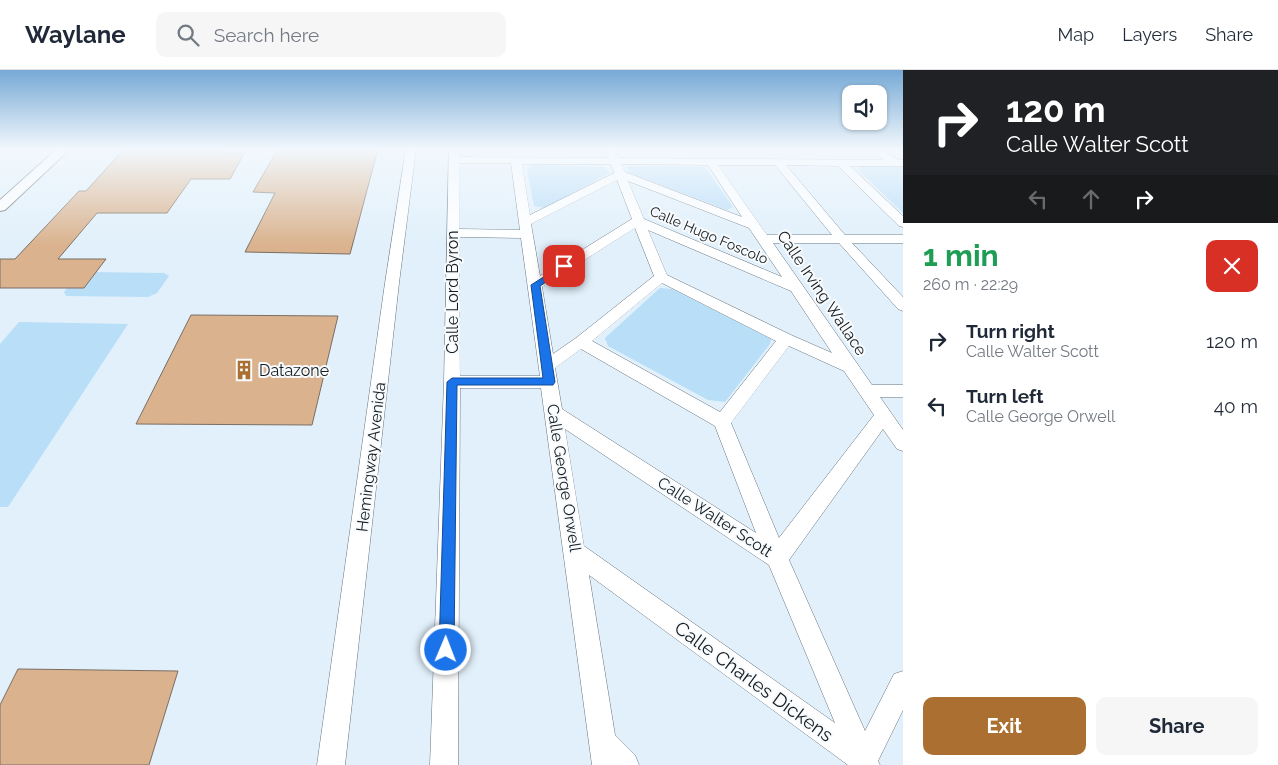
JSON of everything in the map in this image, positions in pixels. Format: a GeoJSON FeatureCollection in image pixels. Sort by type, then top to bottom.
{"type":"FeatureCollection","features":[{"type":"Feature","properties":{"kind":"street"},"geometry":{"type":"LineString","coordinates":[[0,192],[12,181]]}},
{"type":"Feature","properties":{"kind":"street"},"geometry":{"type":"LineString","coordinates":[[0,206],[27,181]]}},
{"type":"Feature","properties":{"kind":"street","name":"Hemingway Avenida"},"geometry":{"type":"LineString","coordinates":[[331,765],[407,181]]}},
{"type":"Feature","properties":{"kind":"street","name":"Calle Lord Byron"},"geometry":{"type":"LineString","coordinates":[[444,765],[452,382],[453,181]]}},
{"type":"Feature","properties":{"kind":"street","name":"Calle George Orwell"},"geometry":{"type":"LineString","coordinates":[[519,181],[604,753]]}},
{"type":"Feature","properties":{"kind":"street"},"geometry":{"type":"LineString","coordinates":[[452,233],[527,228],[607,181]]}},
{"type":"Feature","properties":{"kind":"street"},"geometry":{"type":"LineString","coordinates":[[623,181],[661,277],[786,339],[851,367]]}},
{"type":"Feature","properties":{"kind":"street"},"geometry":{"type":"LineString","coordinates":[[639,181],[756,226]]}},
{"type":"Feature","properties":{"kind":"street","name":"Calle Irving Wallace"},"geometry":{"type":"LineString","coordinates":[[725,181],[903,444]]}},
{"type":"Feature","properties":{"kind":"street"},"geometry":{"type":"LineString","coordinates":[[794,181],[903,306]]}},
{"type":"Feature","properties":{"kind":"street"},"geometry":{"type":"LineString","coordinates":[[860,181],[903,223]]}},
{"type":"Feature","properties":{"kind":"street","name":"Calle Hugo Foscolo"},"geometry":{"type":"LineString","coordinates":[[535,285],[638,221],[798,288]]}},
{"type":"Feature","properties":{"kind":"street"},"geometry":{"type":"LineString","coordinates":[[764,239],[903,239]]}},
{"type":"Feature","properties":{"kind":"street"},"geometry":{"type":"LineString","coordinates":[[452,382],[548,374],[581,342],[661,277]]}},
{"type":"Feature","properties":{"kind":"street"},"geometry":{"type":"LineString","coordinates":[[884,284],[903,284]]}},
{"type":"Feature","properties":{"kind":"street"},"geometry":{"type":"LineString","coordinates":[[722,422],[786,339]]}},
{"type":"Feature","properties":{"kind":"street"},"geometry":{"type":"LineString","coordinates":[[581,342],[722,422],[777,558],[865,762]]}},
{"type":"Feature","properties":{"kind":"street"},"geometry":{"type":"LineString","coordinates":[[867,391],[903,391]]}},
{"type":"Feature","properties":{"kind":"street","name":"Calle Walter Scott"},"geometry":{"type":"LineString","coordinates":[[554,413],[777,558],[883,415]]}},
{"type":"Feature","properties":{"kind":"street","name":"Calle Charles Dickens"},"geometry":{"type":"LineString","coordinates":[[575,552],[865,762]]}},
{"type":"Feature","properties":{"kind":"street"},"geometry":{"type":"LineString","coordinates":[[865,762],[903,683]]}},
{"type":"Feature","properties":{"kind":"street"},"geometry":{"type":"LineString","coordinates":[[604,753],[625,765]]}},
{"type":"Feature","properties":{"kind":"shaded area"},"geometry":{"type":"Polygon","coordinates":[[[529,181],[594,181],[545,208],[534,206],[529,181]]]}},
{"type":"Feature","properties":{"kind":"shaded area"},"geometry":{"type":"Polygon","coordinates":[[[651,181],[715,181],[733,207],[727,210],[651,181]]]}},
{"type":"Feature","properties":{"kind":"shaded area"},"geometry":{"type":"Polygon","coordinates":[[[870,181],[903,181],[903,213],[870,181]]]}},
{"type":"Feature","properties":{"kind":"shaded area"},"geometry":{"type":"Polygon","coordinates":[[[87,272],[164,273],[169,276],[157,293],[148,297],[66,296],[64,292],[78,275],[87,272]]]}},
{"type":"Feature","properties":{"kind":"shaded area"},"geometry":{"type":"Polygon","coordinates":[[[660,288],[672,289],[771,339],[770,344],[725,402],[708,400],[608,346],[605,338],[660,288]]]}},
{"type":"Feature","properties":{"kind":"shaded area"},"geometry":{"type":"Polygon","coordinates":[[[19,322],[128,324],[8,507],[0,507],[0,344],[19,322]]]}},
{"type":"Feature","properties":{"kind":"building"},"geometry":{"type":"Polygon","coordinates":[[[95,181],[189,181],[167,213],[97,213],[58,259],[106,259],[84,288],[0,288],[0,259],[15,259],[79,191],[86,191],[95,181]]]}},
{"type":"Feature","properties":{"kind":"building"},"geometry":{"type":"Polygon","coordinates":[[[259,181],[369,181],[350,254],[245,252],[275,193],[253,192],[259,181]]]}},
{"type":"Feature","properties":{"kind":"building","name":"Datazone"},"geometry":{"type":"Polygon","coordinates":[[[191,315],[338,316],[312,425],[136,424],[191,315]]]}},
{"type":"Feature","properties":{"kind":"building"},"geometry":{"type":"Polygon","coordinates":[[[18,669],[178,671],[149,765],[0,765],[0,705],[18,669]]]}},
{"type":"Feature","properties":{"kind":"place","name":"Datazone"},"geometry":{"type":"Point","coordinates":[244,370]}},
{"type":"Feature","properties":{"kind":"route"},"geometry":{"type":"LineString","coordinates":[[446,650],[452,382],[549,382],[535,285],[564,266]]}}]}
